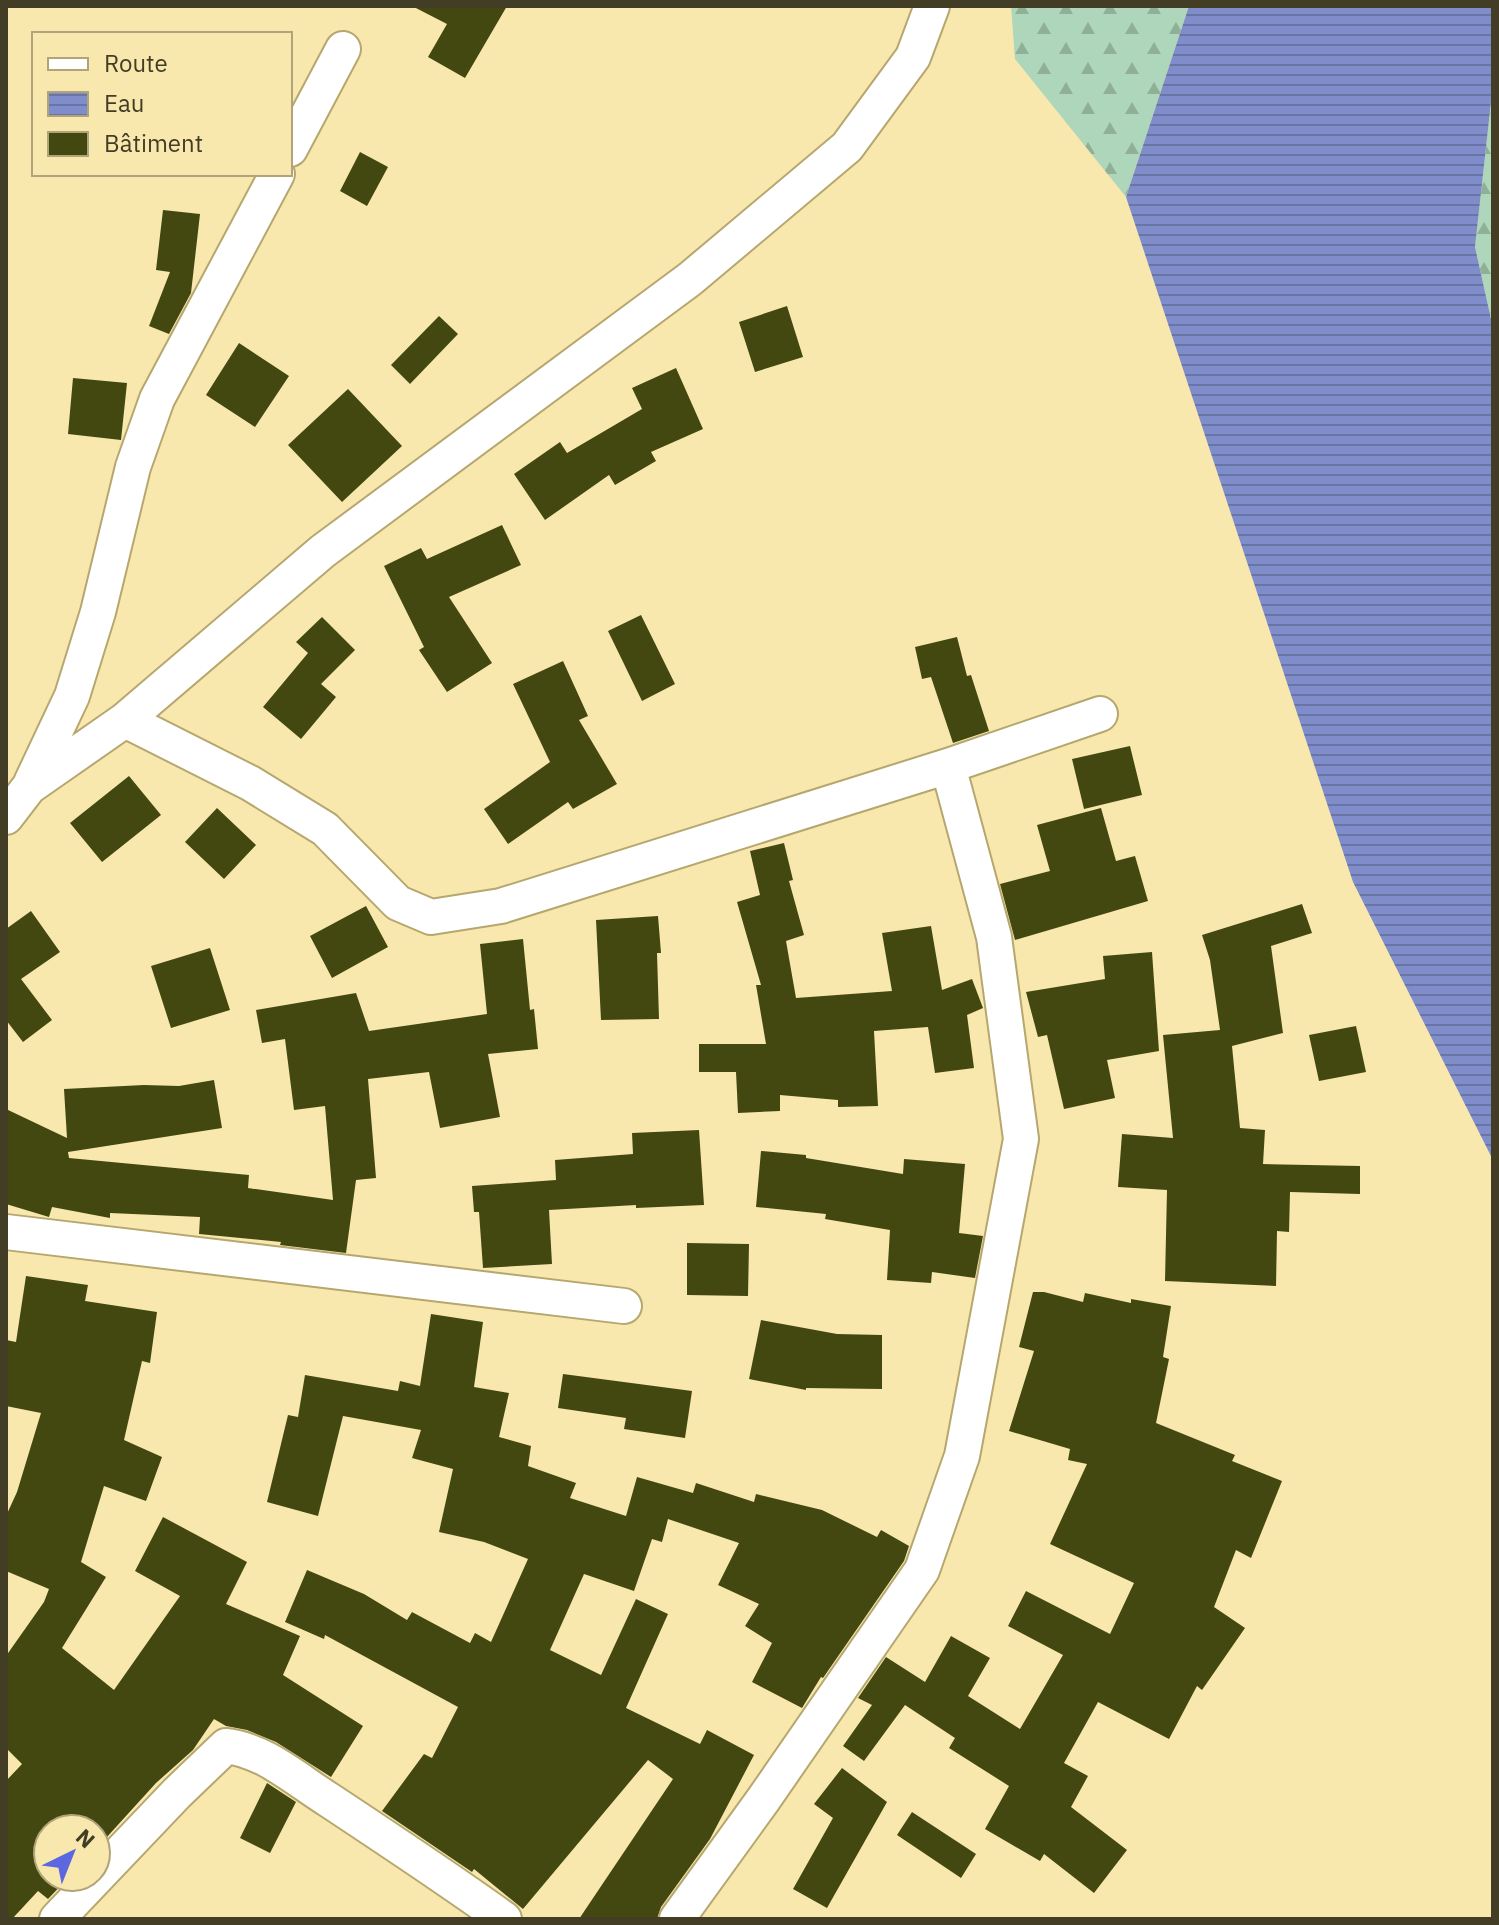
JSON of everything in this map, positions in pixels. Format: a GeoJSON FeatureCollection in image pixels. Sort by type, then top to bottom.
{"type":"FeatureCollection","features":[{"type":"Feature","properties":{"kind":"street"},"geometry":{"type":"LineString","coordinates":[[29,787],[125,720],[323,551],[690,279],[847,147],[913,57],[932,6]]}},
{"type":"Feature","properties":{"kind":"street"},"geometry":{"type":"LineString","coordinates":[[292,145],[343,49]]}},
{"type":"Feature","properties":{"kind":"street"},"geometry":{"type":"LineString","coordinates":[[6,817],[29,787],[72,696],[98,612],[133,467],[157,399],[276,176]]}},
{"type":"Feature","properties":{"kind":"street"},"geometry":{"type":"LineString","coordinates":[[125,720],[250,783],[325,829],[398,903],[431,917],[501,906],[948,766],[1100,714]]}},
{"type":"Feature","properties":{"kind":"street"},"geometry":{"type":"LineString","coordinates":[[677,1919],[922,1570],[962,1456],[1021,1139],[994,937],[948,766]]}},
{"type":"Feature","properties":{"kind":"street"},"geometry":{"type":"LineString","coordinates":[[6,1232],[624,1306]]}},
{"type":"Feature","properties":{"kind":"street"},"geometry":{"type":"LineString","coordinates":[[57,1919],[226,1746],[246,1748],[276,1766],[430,1866],[504,1919]]}},
{"type":"Feature","properties":{"kind":"green space"},"geometry":{"type":"Polygon","coordinates":[[[1011,6],[1189,6],[1126,197],[1015,59],[1011,6]]]}},
{"type":"Feature","properties":{"kind":"green space"},"geometry":{"type":"Polygon","coordinates":[[[1493,84],[1493,328],[1475,247],[1493,84]]]}},
{"type":"Feature","properties":{"kind":"water"},"geometry":{"type":"Polygon","coordinates":[[[1189,6],[1493,6],[1493,84],[1475,247],[1493,328],[1493,1160],[1353,882],[1126,197],[1189,6]]]}},
{"type":"Feature","properties":{"kind":"building"},"geometry":{"type":"Polygon","coordinates":[[[412,6],[507,6],[465,78],[428,57],[447,24],[412,6]]]}},
{"type":"Feature","properties":{"kind":"building"},"geometry":{"type":"Polygon","coordinates":[[[360,152],[388,167],[367,206],[340,191],[360,152]]]}},
{"type":"Feature","properties":{"kind":"building"},"geometry":{"type":"Polygon","coordinates":[[[163,210],[200,214],[191,293],[169,334],[149,326],[170,272],[156,270],[163,210]]]}},
{"type":"Feature","properties":{"kind":"building"},"geometry":{"type":"Polygon","coordinates":[[[787,306],[803,357],[755,372],[739,322],[787,306]]]}},
{"type":"Feature","properties":{"kind":"building"},"geometry":{"type":"Polygon","coordinates":[[[439,316],[458,334],[410,384],[391,365],[439,316]]]}},
{"type":"Feature","properties":{"kind":"building"},"geometry":{"type":"Polygon","coordinates":[[[239,343],[289,376],[255,427],[206,395],[239,343]]]}},
{"type":"Feature","properties":{"kind":"building"},"geometry":{"type":"Polygon","coordinates":[[[676,368],[703,429],[651,452],[656,461],[615,485],[609,475],[545,520],[514,474],[560,442],[567,453],[642,409],[632,388],[676,368]]]}},
{"type":"Feature","properties":{"kind":"building"},"geometry":{"type":"Polygon","coordinates":[[[73,378],[127,383],[121,440],[68,434],[73,378]]]}},
{"type":"Feature","properties":{"kind":"building"},"geometry":{"type":"Polygon","coordinates":[[[348,389],[402,446],[342,502],[288,445],[348,389]]]}},
{"type":"Feature","properties":{"kind":"building"},"geometry":{"type":"Polygon","coordinates":[[[502,525],[521,565],[449,597],[492,663],[447,692],[419,650],[424,647],[384,566],[421,548],[427,559],[502,525]]]}},
{"type":"Feature","properties":{"kind":"building"},"geometry":{"type":"Polygon","coordinates":[[[641,615],[675,684],[642,701],[608,631],[641,615]]]}},
{"type":"Feature","properties":{"kind":"building"},"geometry":{"type":"Polygon","coordinates":[[[322,617],[355,650],[321,684],[336,697],[301,739],[263,707],[308,653],[296,642],[322,617]]]}},
{"type":"Feature","properties":{"kind":"building"},"geometry":{"type":"Polygon","coordinates":[[[957,637],[967,676],[971,675],[989,731],[953,743],[931,677],[922,679],[915,647],[957,637]]]}},
{"type":"Feature","properties":{"kind":"building"},"geometry":{"type":"Polygon","coordinates":[[[563,661],[588,716],[579,720],[617,784],[573,809],[568,802],[508,844],[484,809],[550,762],[513,684],[563,661]]]}},
{"type":"Feature","properties":{"kind":"building"},"geometry":{"type":"Polygon","coordinates":[[[1130,746],[1142,795],[1084,809],[1072,759],[1130,746]]]}},
{"type":"Feature","properties":{"kind":"building"},"geometry":{"type":"Polygon","coordinates":[[[129,776],[161,815],[102,862],[70,823],[129,776]]]}},
{"type":"Feature","properties":{"kind":"building"},"geometry":{"type":"Polygon","coordinates":[[[217,808],[256,845],[224,879],[185,842],[217,808]]]}},
{"type":"Feature","properties":{"kind":"building"},"geometry":{"type":"Polygon","coordinates":[[[1101,808],[1116,861],[1135,856],[1148,901],[1015,940],[1000,884],[1050,871],[1037,825],[1101,808]]]}},
{"type":"Feature","properties":{"kind":"building"},"geometry":{"type":"Polygon","coordinates":[[[784,843],[793,880],[789,881],[804,935],[786,941],[796,998],[892,991],[882,933],[931,926],[942,990],[972,979],[983,1008],[967,1015],[974,1068],[935,1073],[928,1027],[874,1031],[878,1106],[838,1107],[838,1100],[780,1095],[780,1111],[738,1113],[736,1072],[699,1072],[699,1044],[766,1044],[756,985],[761,985],[737,902],[760,895],[750,851],[784,843]]]}},
{"type":"Feature","properties":{"kind":"building"},"geometry":{"type":"Polygon","coordinates":[[[1302,904],[1312,933],[1271,946],[1283,1033],[1232,1046],[1240,1128],[1265,1130],[1263,1164],[1360,1166],[1360,1194],[1290,1192],[1289,1232],[1277,1231],[1276,1286],[1165,1281],[1167,1190],[1118,1187],[1122,1134],[1173,1138],[1163,1035],[1220,1030],[1210,960],[1202,935],[1302,904]]]}},
{"type":"Feature","properties":{"kind":"building"},"geometry":{"type":"Polygon","coordinates":[[[366,906],[388,947],[332,978],[310,936],[366,906]]]}},
{"type":"Feature","properties":{"kind":"building"},"geometry":{"type":"Polygon","coordinates":[[[31,911],[60,952],[21,979],[52,1020],[23,1042],[6,1020],[6,929],[31,911]]]}},
{"type":"Feature","properties":{"kind":"building"},"geometry":{"type":"Polygon","coordinates":[[[658,916],[661,953],[657,953],[659,1019],[601,1020],[596,920],[658,916]]]}},
{"type":"Feature","properties":{"kind":"building"},"geometry":{"type":"Polygon","coordinates":[[[523,939],[530,1010],[534,1009],[538,1049],[488,1054],[500,1117],[440,1128],[429,1072],[368,1079],[376,1178],[356,1180],[346,1253],[280,1245],[281,1242],[199,1234],[200,1217],[110,1213],[110,1218],[52,1207],[49,1217],[6,1204],[6,1109],[67,1138],[64,1089],[179,1086],[214,1080],[222,1128],[68,1152],[69,1158],[249,1175],[248,1188],[333,1200],[325,1106],[294,1110],[285,1039],[262,1043],[256,1010],[356,993],[369,1031],[487,1014],[480,944],[523,939]]]}},
{"type":"Feature","properties":{"kind":"building"},"geometry":{"type":"Polygon","coordinates":[[[210,948],[230,1010],[171,1028],[151,966],[210,948]]]}},
{"type":"Feature","properties":{"kind":"building"},"geometry":{"type":"Polygon","coordinates":[[[1152,952],[1159,1051],[1107,1060],[1115,1098],[1064,1109],[1047,1035],[1038,1037],[1026,992],[1105,979],[1103,956],[1152,952]]]}},
{"type":"Feature","properties":{"kind":"building"},"geometry":{"type":"Polygon","coordinates":[[[1356,1026],[1366,1072],[1319,1081],[1309,1035],[1356,1026]]]}},
{"type":"Feature","properties":{"kind":"building"},"geometry":{"type":"Polygon","coordinates":[[[699,1130],[704,1205],[549,1210],[552,1264],[483,1268],[479,1212],[474,1212],[472,1186],[556,1180],[555,1160],[633,1154],[632,1133],[699,1130]]]}},
{"type":"Feature","properties":{"kind":"building"},"geometry":{"type":"Polygon","coordinates":[[[761,1151],[806,1155],[806,1158],[903,1174],[904,1159],[965,1164],[959,1233],[983,1236],[975,1278],[932,1272],[931,1283],[887,1280],[890,1230],[825,1219],[826,1214],[756,1207],[761,1151]]]}},
{"type":"Feature","properties":{"kind":"building"},"geometry":{"type":"Polygon","coordinates":[[[687,1243],[749,1244],[748,1296],[687,1295],[687,1243]]]}},
{"type":"Feature","properties":{"kind":"building"},"geometry":{"type":"Polygon","coordinates":[[[26,1276],[88,1285],[85,1301],[157,1312],[150,1363],[142,1361],[124,1440],[162,1457],[146,1501],[104,1486],[81,1562],[106,1577],[62,1648],[114,1690],[180,1596],[135,1571],[163,1517],[247,1562],[226,1604],[300,1636],[283,1675],[363,1726],[331,1777],[276,1742],[214,1719],[193,1750],[156,1783],[112,1831],[112,1813],[32,1813],[32,1893],[36,1893],[12,1919],[6,1919],[6,1781],[22,1764],[6,1748],[6,1656],[44,1602],[49,1589],[6,1571],[6,1516],[17,1492],[41,1413],[6,1406],[6,1340],[16,1342],[26,1276]]]}},
{"type":"Feature","properties":{"kind":"building"},"geometry":{"type":"Polygon","coordinates":[[[1033,1292],[1083,1302],[1085,1293],[1131,1303],[1131,1299],[1171,1306],[1163,1357],[1169,1359],[1156,1423],[1235,1455],[1232,1461],[1282,1481],[1251,1558],[1236,1550],[1214,1607],[1245,1628],[1202,1690],[1197,1686],[1169,1739],[1098,1702],[1064,1763],[1088,1776],[1071,1807],[1127,1850],[1094,1893],[1044,1854],[1040,1861],[985,1829],[1009,1786],[949,1748],[955,1738],[905,1705],[864,1761],[843,1746],[872,1705],[858,1698],[886,1657],[925,1682],[951,1636],[990,1658],[968,1696],[1020,1729],[1063,1655],[1008,1626],[1026,1591],[1110,1634],[1134,1583],[1050,1544],[1087,1464],[1068,1460],[1070,1449],[1009,1431],[1034,1351],[1019,1347],[1033,1292]]]}},
{"type":"Feature","properties":{"kind":"building"},"geometry":{"type":"Polygon","coordinates":[[[431,1314],[483,1322],[474,1387],[509,1393],[499,1437],[531,1446],[528,1466],[576,1483],[570,1498],[626,1516],[637,1477],[693,1493],[696,1483],[754,1502],[756,1494],[822,1510],[877,1537],[881,1530],[909,1546],[904,1561],[802,1708],[752,1682],[772,1643],[745,1626],[759,1604],[718,1585],[739,1543],[668,1519],[662,1542],[652,1539],[634,1591],[584,1574],[550,1650],[601,1675],[636,1599],[668,1614],[626,1708],[700,1744],[707,1730],[754,1755],[710,1839],[661,1907],[657,1919],[579,1919],[673,1779],[648,1760],[523,1909],[474,1869],[472,1872],[382,1811],[424,1754],[432,1758],[458,1707],[325,1635],[324,1639],[285,1622],[307,1570],[364,1594],[407,1620],[412,1612],[470,1643],[475,1633],[491,1642],[528,1559],[484,1542],[439,1532],[453,1469],[412,1458],[421,1430],[343,1416],[318,1516],[267,1502],[288,1415],[298,1417],[305,1375],[398,1391],[400,1381],[420,1386],[431,1314]]]}},
{"type":"Feature","properties":{"kind":"building"},"geometry":{"type":"Polygon","coordinates":[[[761,1320],[837,1334],[882,1335],[882,1389],[806,1390],[749,1379],[761,1320]]]}},
{"type":"Feature","properties":{"kind":"building"},"geometry":{"type":"Polygon","coordinates":[[[563,1374],[692,1391],[685,1438],[624,1429],[626,1418],[558,1408],[563,1374]]]}},
{"type":"Feature","properties":{"kind":"building"},"geometry":{"type":"Polygon","coordinates":[[[842,1768],[887,1802],[827,1908],[793,1889],[833,1818],[814,1804],[842,1768]]]}},
{"type":"Feature","properties":{"kind":"building"},"geometry":{"type":"Polygon","coordinates":[[[267,1783],[296,1802],[270,1853],[240,1838],[267,1783]]]}},
{"type":"Feature","properties":{"kind":"building"},"geometry":{"type":"Polygon","coordinates":[[[912,1812],[976,1854],[961,1878],[897,1835],[912,1812]]]}}]}
